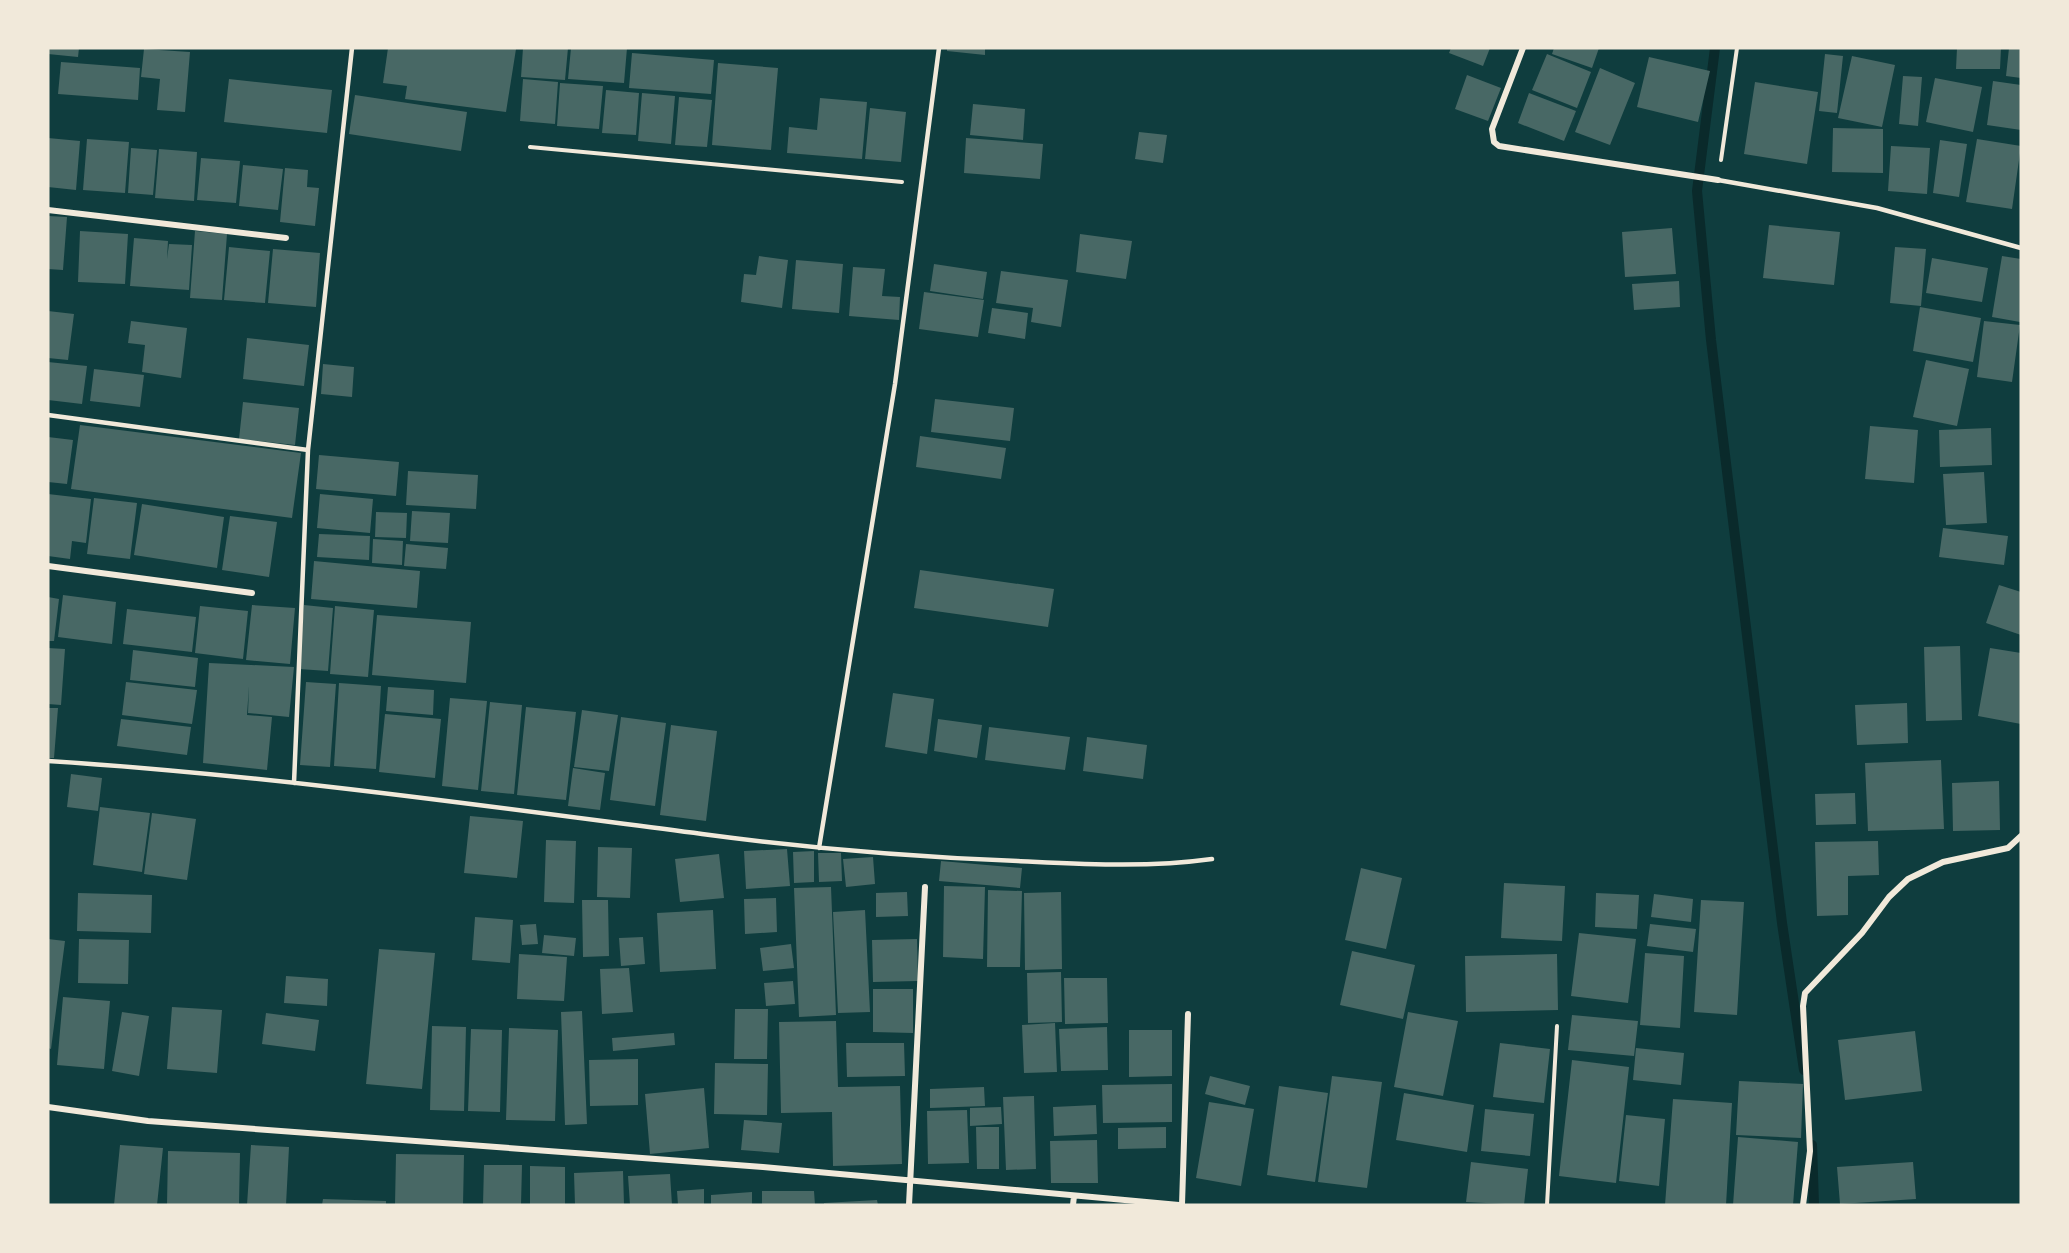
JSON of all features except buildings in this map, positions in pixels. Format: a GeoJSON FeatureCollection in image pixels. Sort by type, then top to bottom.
{"type":"FeatureCollection","features":[{"type":"Feature","properties":{"kind":"street"},"geometry":{"type":"LineString","coordinates":[[1523,48],[1492,129],[1494,142],[1499,146],[1718,180]]}},
{"type":"Feature","properties":{"kind":"street"},"geometry":{"type":"LineString","coordinates":[[48,210],[286,238]]}},
{"type":"Feature","properties":{"kind":"street"},"geometry":{"type":"LineString","coordinates":[[48,566],[252,593]]}},
{"type":"Feature","properties":{"kind":"street"},"geometry":{"type":"LineString","coordinates":[[1803,1205],[1810,1151],[1803,1006],[1805,993],[1863,933],[1888,897],[1908,879],[1943,862],[2008,848],[2021,836]]}},
{"type":"Feature","properties":{"kind":"street"},"geometry":{"type":"LineString","coordinates":[[909,1205],[925,887]]}},
{"type":"Feature","properties":{"kind":"street"},"geometry":{"type":"LineString","coordinates":[[48,1107],[148,1120],[763,1167],[1181,1205],[1188,1014]]}},
{"type":"Feature","properties":{"kind":"street"},"geometry":{"type":"LineString","coordinates":[[1073,1205],[1074,1196]]}},
{"type":"Feature","properties":{"kind":"lane"},"geometry":{"type":"LineString","coordinates":[[294,783],[308,450],[352,48]]}},
{"type":"Feature","properties":{"kind":"lane"},"geometry":{"type":"LineString","coordinates":[[819,848],[895,384],[939,48]]}},
{"type":"Feature","properties":{"kind":"lane"},"geometry":{"type":"LineString","coordinates":[[1718,180],[1877,208],[2021,248]]}},
{"type":"Feature","properties":{"kind":"lane"},"geometry":{"type":"LineString","coordinates":[[48,415],[308,450]]}},
{"type":"Feature","properties":{"kind":"lane"},"geometry":{"type":"LineString","coordinates":[[48,761],[294,783],[819,848],[947,858],[1098,864],[1167,865],[1212,859]]}},
{"type":"Feature","properties":{"kind":"path"},"geometry":{"type":"LineString","coordinates":[[1718,180],[1737,48]]}},
{"type":"Feature","properties":{"kind":"path"},"geometry":{"type":"LineString","coordinates":[[530,147],[922,184]]}},
{"type":"Feature","properties":{"kind":"path"},"geometry":{"type":"LineString","coordinates":[[1546,1205],[1557,1026]]}},
{"type":"Feature","properties":{"kind":"waterway"},"geometry":{"type":"LineString","coordinates":[[1715,48],[1697,191],[1711,340],[1782,923],[1804,1070]]}},
{"type":"Feature","properties":{"kind":"waterway"},"geometry":{"type":"LineString","coordinates":[[1812,1145],[1814,1205]]}}]}
